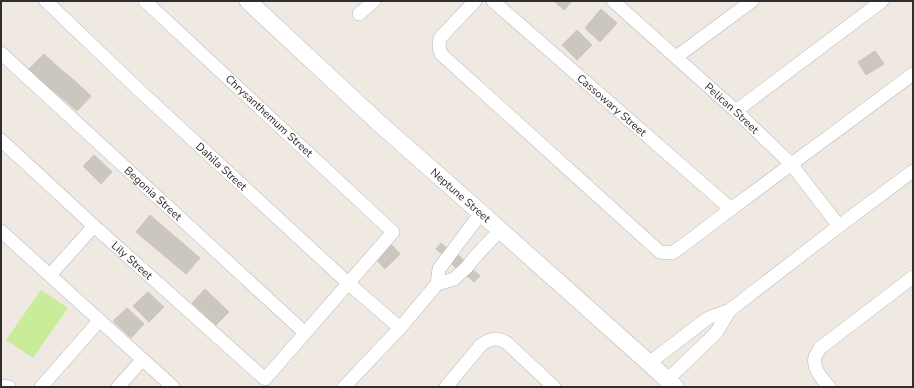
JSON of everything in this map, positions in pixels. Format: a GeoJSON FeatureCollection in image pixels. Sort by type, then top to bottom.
{"type":"FeatureCollection","features":[{"type":"Feature","properties":{"kind":"street","name":"Dahila Street"},"geometry":{"type":"LineString","coordinates":[[46,1],[140,91],[348,283],[400,328]]}},
{"type":"Feature","properties":{"kind":"street","name":"Chrysanthemum Street"},"geometry":{"type":"LineString","coordinates":[[145,1],[393,232],[348,283]]}},
{"type":"Feature","properties":{"kind":"street","name":"Neptune Street"},"geometry":{"type":"LineString","coordinates":[[248,1],[380,124],[671,384]]}},
{"type":"Feature","properties":{"kind":"street"},"geometry":{"type":"LineString","coordinates":[[475,1],[440,38],[439,47],[441,54],[660,252],[672,253],[681,247],[913,74]]}},
{"type":"Feature","properties":{"kind":"street","name":"Cassowary Street"},"geometry":{"type":"LineString","coordinates":[[493,1],[731,209]]}},
{"type":"Feature","properties":{"kind":"street"},"geometry":{"type":"LineString","coordinates":[[676,57],[752,1]]}},
{"type":"Feature","properties":{"kind":"street"},"geometry":{"type":"LineString","coordinates":[[736,111],[882,1]]}},
{"type":"Feature","properties":{"kind":"street"},"geometry":{"type":"LineString","coordinates":[[359,14],[373,2]]}},
{"type":"Feature","properties":{"kind":"street","name":"Pelican Street"},"geometry":{"type":"LineString","coordinates":[[617,2],[736,111],[791,164],[839,226]]}},
{"type":"Feature","properties":{"kind":"street","name":"Begonia Street"},"geometry":{"type":"LineString","coordinates":[[1,53],[305,333]]}},
{"type":"Feature","properties":{"kind":"street","name":"Lily Street"},"geometry":{"type":"LineString","coordinates":[[1,140],[264,379],[305,333]]}},
{"type":"Feature","properties":{"kind":"street"},"geometry":{"type":"LineString","coordinates":[[649,363],[708,318],[730,310],[913,171]]}},
{"type":"Feature","properties":{"kind":"street"},"geometry":{"type":"LineString","coordinates":[[437,284],[438,269],[481,213]]}},
{"type":"Feature","properties":{"kind":"street"},"geometry":{"type":"LineString","coordinates":[[50,275],[94,226]]}},
{"type":"Feature","properties":{"kind":"street"},"geometry":{"type":"LineString","coordinates":[[344,387],[400,328],[437,284],[454,279],[467,267],[500,230]]}},
{"type":"Feature","properties":{"kind":"street"},"geometry":{"type":"LineString","coordinates":[[1,231],[173,387]]}},
{"type":"Feature","properties":{"kind":"street"},"geometry":{"type":"LineString","coordinates":[[461,240],[477,254]]}},
{"type":"Feature","properties":{"kind":"street"},"geometry":{"type":"LineString","coordinates":[[829,387],[815,367],[815,358],[820,348],[913,277]]}},
{"type":"Feature","properties":{"kind":"street"},"geometry":{"type":"LineString","coordinates":[[305,333],[348,283]]}},
{"type":"Feature","properties":{"kind":"street"},"geometry":{"type":"LineString","coordinates":[[671,384],[716,333],[730,310]]}},
{"type":"Feature","properties":{"kind":"street"},"geometry":{"type":"LineString","coordinates":[[41,387],[99,321]]}},
{"type":"Feature","properties":{"kind":"street"},"geometry":{"type":"LineString","coordinates":[[446,387],[481,345],[495,338],[507,343],[554,387]]}},
{"type":"Feature","properties":{"kind":"street"},"geometry":{"type":"LineString","coordinates":[[118,387],[142,360]]}},
{"type":"Feature","properties":{"kind":"street"},"geometry":{"type":"LineString","coordinates":[[1,386],[9,387]]}},
{"type":"Feature","properties":{"kind":"green space"},"geometry":{"type":"Polygon","coordinates":[[[41,290],[68,308],[33,358],[6,340],[41,290]]]}},
{"type":"Feature","properties":{"kind":"building"},"geometry":{"type":"Polygon","coordinates":[[[554,1],[572,1],[564,10],[554,1]]]}},
{"type":"Feature","properties":{"kind":"building"},"geometry":{"type":"Polygon","coordinates":[[[601,9],[617,23],[600,42],[585,28],[601,9]]]}},
{"type":"Feature","properties":{"kind":"building"},"geometry":{"type":"Polygon","coordinates":[[[577,30],[592,45],[577,60],[562,45],[577,30]]]}},
{"type":"Feature","properties":{"kind":"building"},"geometry":{"type":"Polygon","coordinates":[[[875,51],[884,64],[866,75],[858,62],[875,51]]]}},
{"type":"Feature","properties":{"kind":"building"},"geometry":{"type":"Polygon","coordinates":[[[44,54],[59,68],[45,84],[29,69],[44,54]]]}},
{"type":"Feature","properties":{"kind":"building"},"geometry":{"type":"Polygon","coordinates":[[[59,68],[75,81],[61,97],[45,84],[59,68]]]}},
{"type":"Feature","properties":{"kind":"building"},"geometry":{"type":"Polygon","coordinates":[[[75,81],[91,96],[77,111],[61,97],[75,81]]]}},
{"type":"Feature","properties":{"kind":"building"},"geometry":{"type":"Polygon","coordinates":[[[94,155],[112,172],[101,184],[83,166],[94,155]]]}},
{"type":"Feature","properties":{"kind":"building"},"geometry":{"type":"Polygon","coordinates":[[[150,215],[200,258],[186,274],[136,232],[150,215]]]}},
{"type":"Feature","properties":{"kind":"building"},"geometry":{"type":"Polygon","coordinates":[[[389,242],[400,254],[385,269],[374,257],[389,242]]]}},
{"type":"Feature","properties":{"kind":"building"},"geometry":{"type":"Polygon","coordinates":[[[441,243],[448,249],[443,255],[436,249],[441,243]]]}},
{"type":"Feature","properties":{"kind":"building"},"geometry":{"type":"Polygon","coordinates":[[[458,255],[466,262],[458,270],[451,263],[458,255]]]}},
{"type":"Feature","properties":{"kind":"building"},"geometry":{"type":"Polygon","coordinates":[[[472,269],[480,276],[474,282],[467,276],[472,269]]]}},
{"type":"Feature","properties":{"kind":"building"},"geometry":{"type":"Polygon","coordinates":[[[205,289],[229,312],[216,325],[192,303],[205,289]]]}},
{"type":"Feature","properties":{"kind":"building"},"geometry":{"type":"Polygon","coordinates":[[[148,292],[164,307],[149,322],[133,306],[148,292]]]}},
{"type":"Feature","properties":{"kind":"building"},"geometry":{"type":"Polygon","coordinates":[[[127,308],[144,324],[131,338],[113,321],[127,308]]]}}]}
